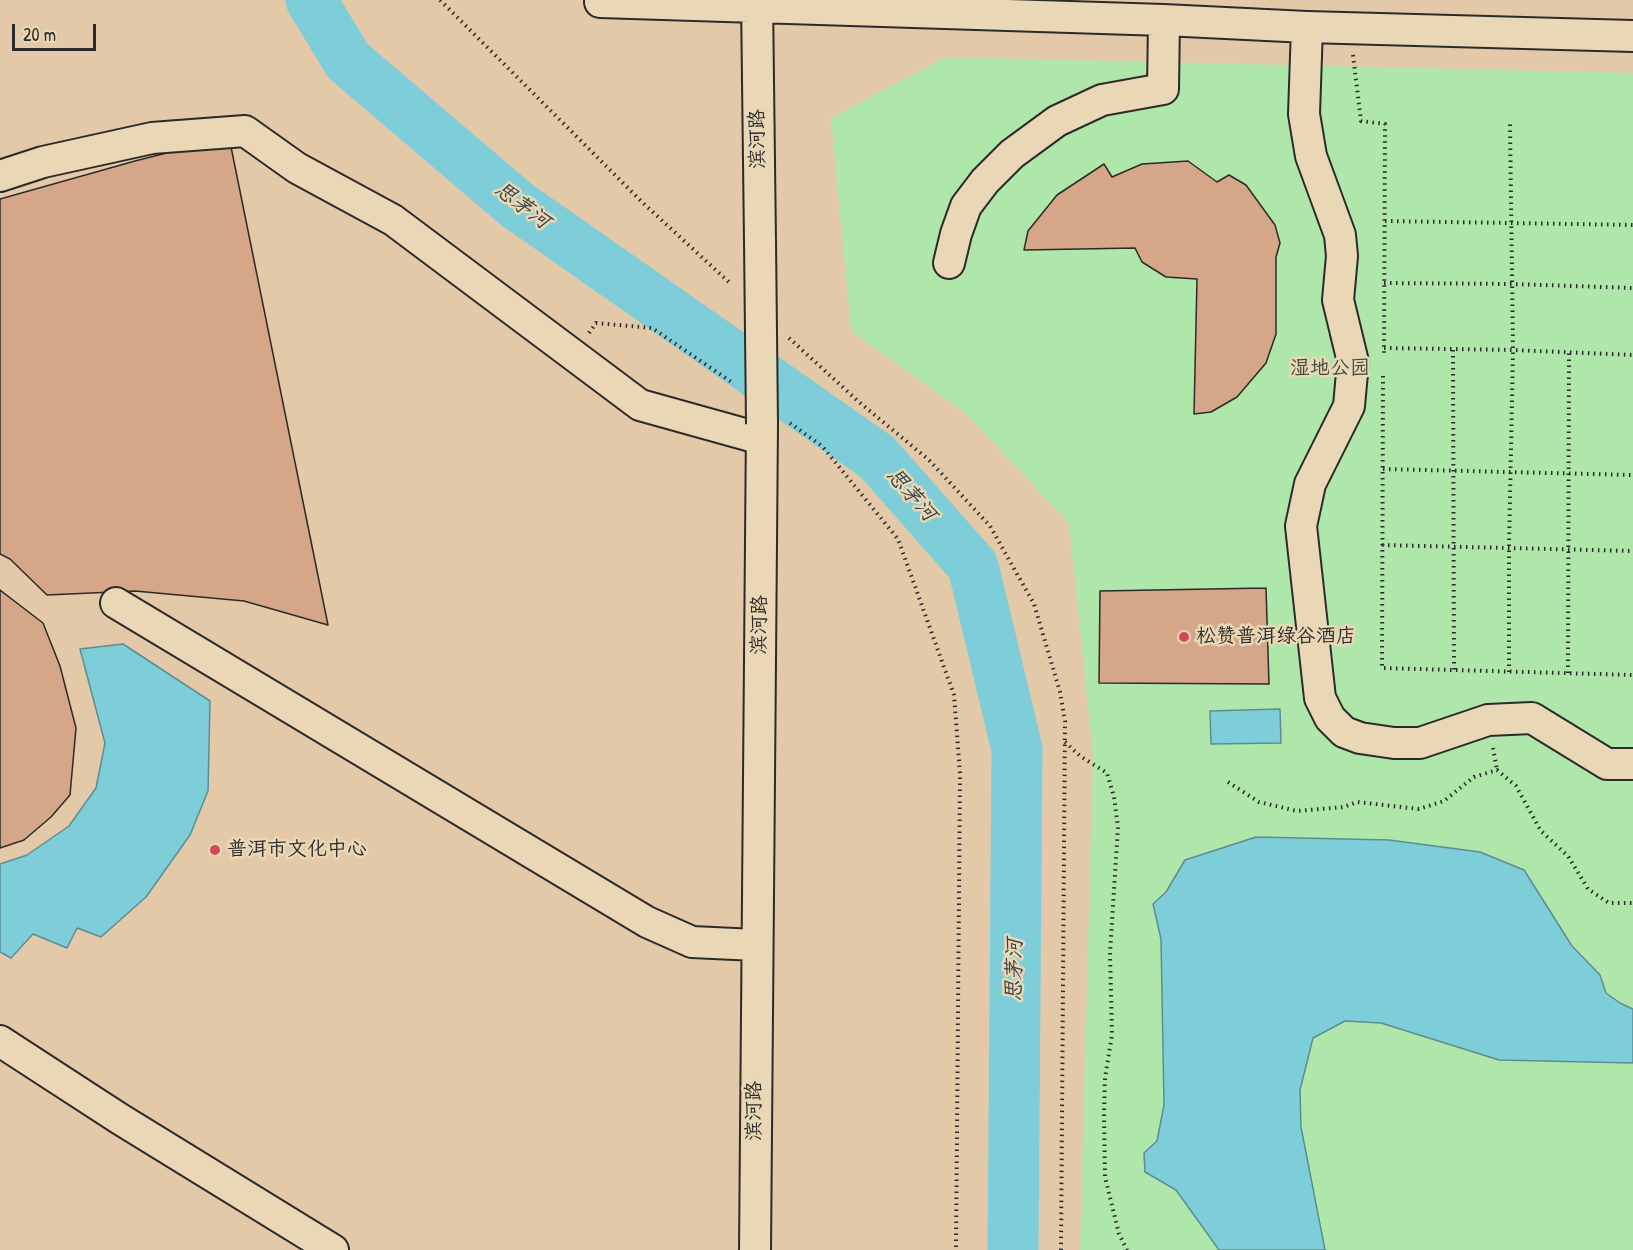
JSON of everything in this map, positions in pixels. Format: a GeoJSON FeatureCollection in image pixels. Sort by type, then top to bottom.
{"type":"FeatureCollection","features":[{"type":"Feature","properties":{"kind":"street"},"geometry":{"type":"LineString","coordinates":[[600,2],[757,3],[1306,27],[1633,36]]}},
{"type":"Feature","properties":{"kind":"street","name":"滨河路"},"geometry":{"type":"LineString","coordinates":[[754,1250],[756,945],[770,427],[760,241],[757,3]]}},
{"type":"Feature","properties":{"kind":"street"},"geometry":{"type":"LineString","coordinates":[[949,263],[966,206],[985,181],[1012,154],[1057,121],[1102,100],[1164,89],[1164,20]]}},
{"type":"Feature","properties":{"kind":"street"},"geometry":{"type":"LineString","coordinates":[[1306,27],[1304,114],[1311,156],[1340,235],[1342,256],[1338,300],[1353,362],[1349,406],[1310,484],[1301,526],[1320,698],[1330,717],[1344,732],[1360,738],[1394,743],[1420,743],[1488,720],[1532,718],[1607,764],[1633,764]]}},
{"type":"Feature","properties":{"kind":"street"},"geometry":{"type":"LineString","coordinates":[[0,176],[43,162],[152,138],[245,130],[297,168],[393,220],[640,405],[770,427]]}},
{"type":"Feature","properties":{"kind":"street"},"geometry":{"type":"LineString","coordinates":[[116,603],[647,922],[692,942],[756,945]]}},
{"type":"Feature","properties":{"kind":"street"},"geometry":{"type":"LineString","coordinates":[[0,1041],[120,1119],[333,1250]]}},
{"type":"Feature","properties":{"kind":"path"},"geometry":{"type":"LineString","coordinates":[[440,0],[643,204],[738,291]]}},
{"type":"Feature","properties":{"kind":"path"},"geometry":{"type":"LineString","coordinates":[[1350,28],[1361,121],[1385,124],[1384,359]]}},
{"type":"Feature","properties":{"kind":"path"},"geometry":{"type":"LineString","coordinates":[[1509,672],[1513,350],[1510,124]]}},
{"type":"Feature","properties":{"kind":"path"},"geometry":{"type":"LineString","coordinates":[[1384,221],[1633,225]]}},
{"type":"Feature","properties":{"kind":"path"},"geometry":{"type":"LineString","coordinates":[[1384,283],[1633,288]]}},
{"type":"Feature","properties":{"kind":"path"},"geometry":{"type":"LineString","coordinates":[[571,354],[596,323],[652,328],[737,387]]}},
{"type":"Feature","properties":{"kind":"path"},"geometry":{"type":"LineString","coordinates":[[781,331],[859,402],[929,460],[990,526],[1034,604],[1060,692],[1065,721],[1061,1250]]}},
{"type":"Feature","properties":{"kind":"path"},"geometry":{"type":"LineString","coordinates":[[1384,348],[1633,355]]}},
{"type":"Feature","properties":{"kind":"path"},"geometry":{"type":"LineString","coordinates":[[1453,350],[1454,670]]}},
{"type":"Feature","properties":{"kind":"path"},"geometry":{"type":"LineString","coordinates":[[1568,673],[1569,353]]}},
{"type":"Feature","properties":{"kind":"path"},"geometry":{"type":"LineString","coordinates":[[1383,370],[1382,668],[1633,675]]}},
{"type":"Feature","properties":{"kind":"path"},"geometry":{"type":"LineString","coordinates":[[770,427],[822,446],[898,539],[954,695],[960,773],[956,1250]]}},
{"type":"Feature","properties":{"kind":"path"},"geometry":{"type":"LineString","coordinates":[[1383,469],[1633,475]]}},
{"type":"Feature","properties":{"kind":"path"},"geometry":{"type":"LineString","coordinates":[[1382,545],[1633,551]]}},
{"type":"Feature","properties":{"kind":"path"},"geometry":{"type":"LineString","coordinates":[[1065,742],[1080,756],[1107,773],[1114,797],[1118,827],[1110,953],[1112,1035],[1105,1078],[1105,1177],[1119,1234],[1127,1250]]}},
{"type":"Feature","properties":{"kind":"path"},"geometry":{"type":"LineString","coordinates":[[1228,782],[1259,802],[1298,811],[1344,807],[1357,802],[1419,809],[1444,801],[1474,777],[1497,770],[1515,786],[1541,831],[1568,856],[1588,889],[1609,903],[1633,903]]}},
{"type":"Feature","properties":{"kind":"green space","name":"湿地公园"},"geometry":{"type":"Polygon","coordinates":[[[945,57],[1633,73],[1633,1250],[1080,1250],[1093,755],[1069,523],[965,413],[851,331],[831,118],[945,57]]]}},
{"type":"Feature","properties":{"kind":"water"},"geometry":{"type":"Polygon","coordinates":[[[123,644],[210,701],[208,791],[190,835],[146,897],[101,937],[77,928],[67,948],[33,934],[11,958],[0,952],[0,864],[27,855],[69,826],[96,788],[105,743],[80,649],[123,644]]]}},
{"type":"Feature","properties":{"kind":"water"},"geometry":{"type":"Polygon","coordinates":[[[1280,709],[1281,743],[1211,744],[1210,711],[1280,709]]]}},
{"type":"Feature","properties":{"kind":"water"},"geometry":{"type":"Polygon","coordinates":[[[1256,837],[1389,840],[1480,852],[1524,870],[1572,946],[1600,975],[1606,993],[1633,1009],[1633,1063],[1499,1060],[1381,1023],[1345,1021],[1313,1038],[1300,1090],[1301,1127],[1325,1250],[1219,1250],[1176,1190],[1145,1172],[1144,1153],[1157,1141],[1164,1105],[1161,939],[1153,904],[1166,892],[1185,860],[1256,837]]]}},
{"type":"Feature","properties":{"kind":"building"},"geometry":{"type":"Polygon","coordinates":[[[229,137],[328,625],[244,601],[135,591],[47,595],[10,559],[0,554],[0,199],[229,137]]]}},
{"type":"Feature","properties":{"kind":"building"},"geometry":{"type":"Polygon","coordinates":[[[1188,161],[1217,182],[1229,175],[1246,185],[1275,225],[1280,243],[1276,257],[1276,334],[1266,363],[1237,397],[1211,412],[1194,414],[1197,279],[1166,277],[1142,262],[1135,248],[1024,250],[1028,231],[1057,195],[1104,164],[1112,177],[1142,164],[1188,161]]]}},
{"type":"Feature","properties":{"kind":"building","name":"松赞普洱绿谷酒店"},"geometry":{"type":"Polygon","coordinates":[[[1266,588],[1269,684],[1099,683],[1100,591],[1266,588]]]}},
{"type":"Feature","properties":{"kind":"building"},"geometry":{"type":"Polygon","coordinates":[[[0,590],[43,623],[60,666],[76,728],[70,795],[51,817],[24,840],[0,848],[0,590]]]}},
{"type":"Feature","properties":{"kind":"waterway","name":"思茅河"},"geometry":{"type":"LineString","coordinates":[[311,0],[348,61],[517,205],[877,457],[973,566],[1017,749],[1013,1250]]}},
{"type":"Feature","properties":{"kind":"place","name":"松赞普洱绿谷酒店"},"geometry":{"type":"Point","coordinates":[1184,637]}},
{"type":"Feature","properties":{"kind":"place","name":"普洱市文化中心"},"geometry":{"type":"Point","coordinates":[215,850]}}]}
